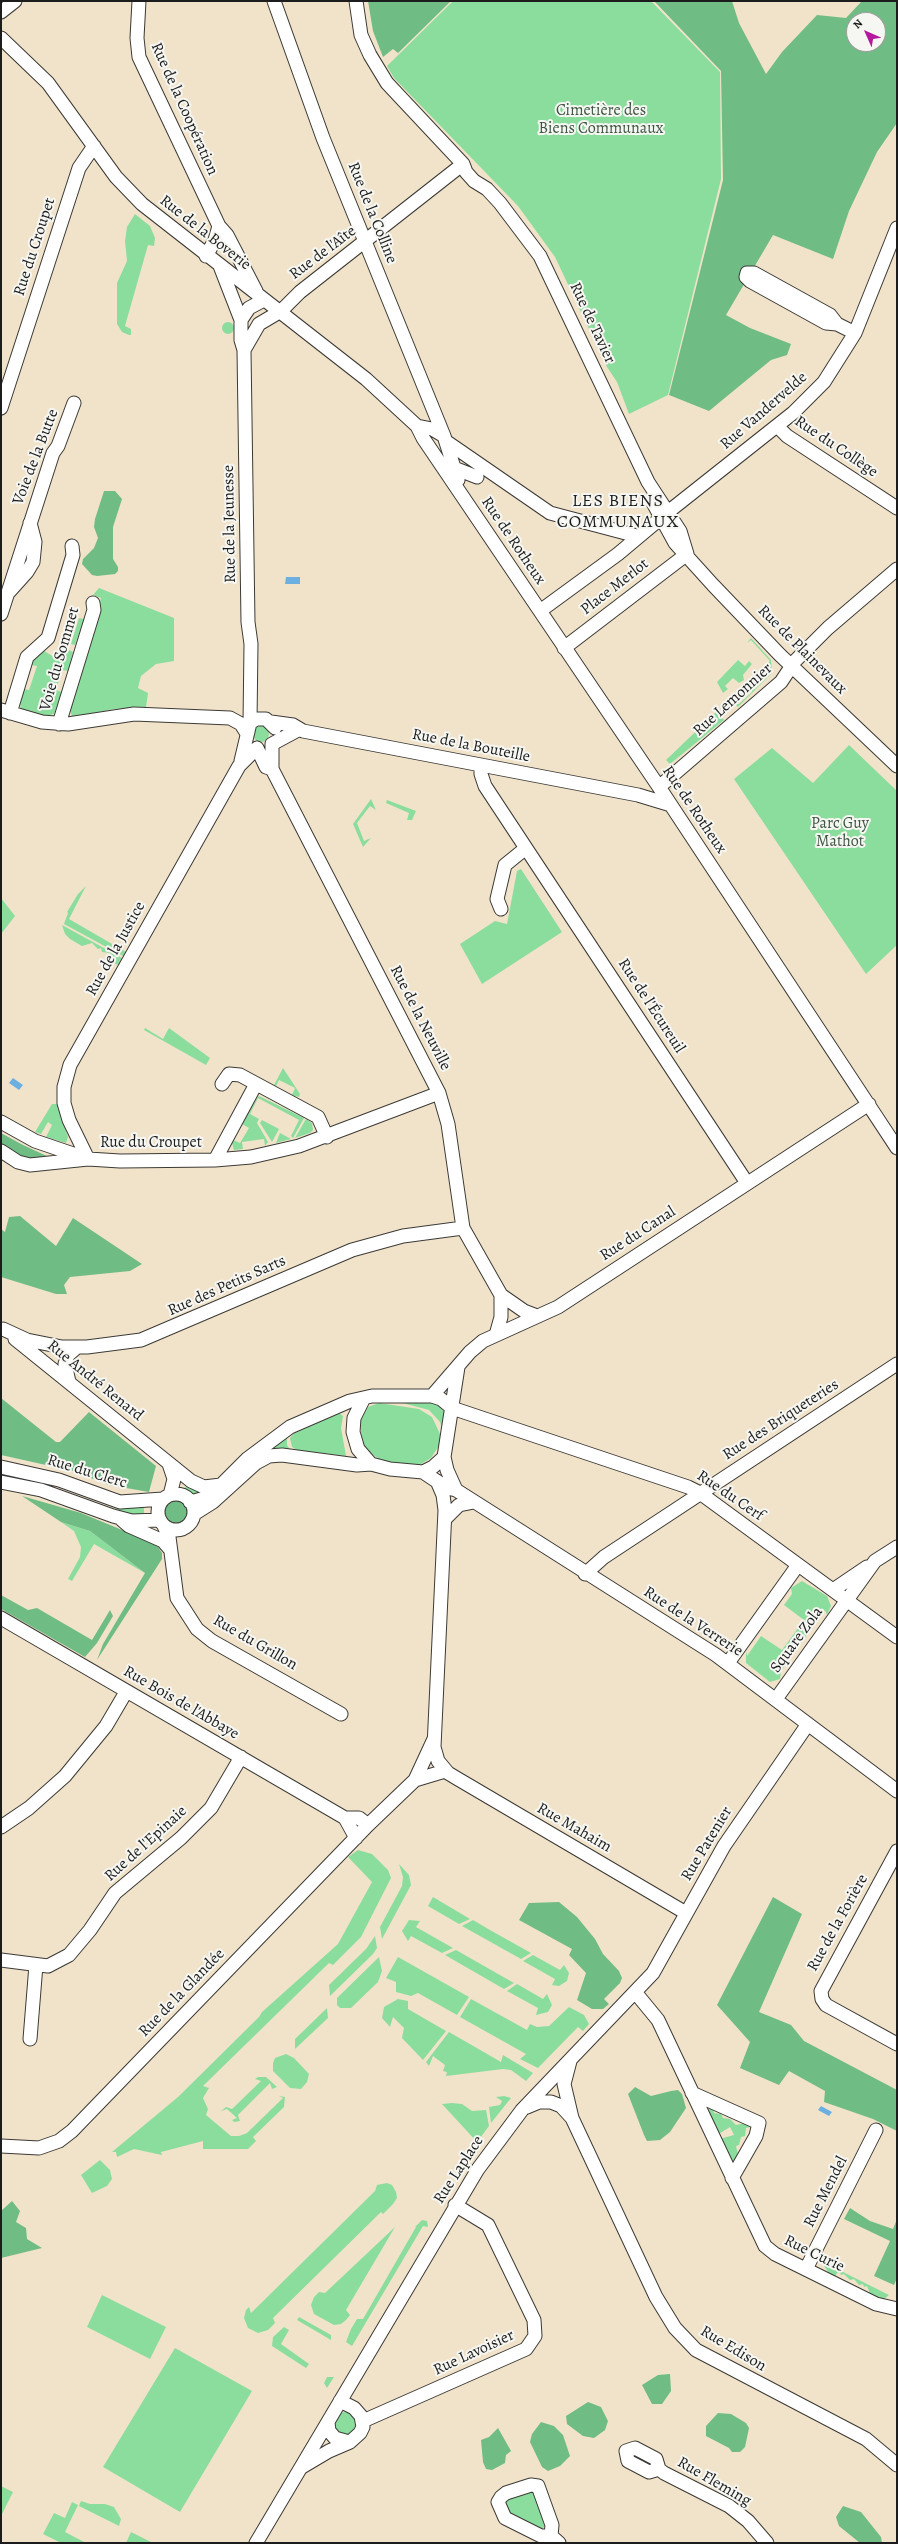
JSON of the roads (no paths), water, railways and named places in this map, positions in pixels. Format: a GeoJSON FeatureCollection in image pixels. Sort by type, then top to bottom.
{"type":"FeatureCollection","features":[{"type":"Feature","properties":{"kind":"street"},"geometry":{"type":"LineString","coordinates":[[1,12],[16,1]]}},
{"type":"Feature","properties":{"kind":"street","name":"Rue de la Coopération"},"geometry":{"type":"LineString","coordinates":[[139,1],[136,38],[139,57],[219,226],[225,230],[261,298]]}},
{"type":"Feature","properties":{"kind":"street","name":"Rue de la Colline"},"geometry":{"type":"LineString","coordinates":[[274,1],[323,138],[448,449]]}},
{"type":"Feature","properties":{"kind":"street"},"geometry":{"type":"LineString","coordinates":[[344,1],[356,4]]}},
{"type":"Feature","properties":{"kind":"street","name":"Rue de Tavier"},"geometry":{"type":"LineString","coordinates":[[356,4],[361,35],[370,55],[386,83],[463,164],[466,172],[474,181],[487,189],[522,230],[546,267],[664,515]]}},
{"type":"Feature","properties":{"kind":"street","name":"Rue de la Boverie"},"geometry":{"type":"LineString","coordinates":[[1,38],[48,83],[116,177],[142,204],[207,257],[261,298],[281,311],[366,379],[417,426]]}},
{"type":"Feature","properties":{"kind":"street","name":"Rue du Croupet"},"geometry":{"type":"LineString","coordinates":[[1,408],[79,168],[94,146]]}},
{"type":"Feature","properties":{"kind":"street","name":"Rue de l'Aîte"},"geometry":{"type":"LineString","coordinates":[[281,311],[293,298],[463,164]]}},
{"type":"Feature","properties":{"kind":"street"},"geometry":{"type":"LineString","coordinates":[[219,226],[218,234],[207,257],[219,258],[227,250],[230,240]]}},
{"type":"Feature","properties":{"kind":"street","name":"Rue Vandervelde"},"geometry":{"type":"LineString","coordinates":[[664,515],[777,426],[805,402],[824,382],[855,333],[897,228]]}},
{"type":"Feature","properties":{"kind":"street","name":"Rue de la Jeunesse"},"geometry":{"type":"LineString","coordinates":[[220,266],[240,320],[241,340],[244,350],[251,700],[258,712],[255,724]]}},
{"type":"Feature","properties":{"kind":"street"},"geometry":{"type":"LineString","coordinates":[[837,324],[830,315],[754,274],[746,276],[750,281],[826,323],[837,324],[855,333]]}},
{"type":"Feature","properties":{"kind":"street"},"geometry":{"type":"LineString","coordinates":[[240,320],[249,308],[261,298]]}},
{"type":"Feature","properties":{"kind":"street"},"geometry":{"type":"LineString","coordinates":[[244,350],[259,324],[261,298]]}},
{"type":"Feature","properties":{"kind":"street"},"geometry":{"type":"LineString","coordinates":[[259,324],[281,311]]}},
{"type":"Feature","properties":{"kind":"street","name":"Voie de la Butte"},"geometry":{"type":"LineString","coordinates":[[1,614],[53,453],[58,446],[74,403]]}},
{"type":"Feature","properties":{"kind":"street"},"geometry":{"type":"LineString","coordinates":[[417,426],[432,429],[448,449],[463,495]]}},
{"type":"Feature","properties":{"kind":"street"},"geometry":{"type":"LineString","coordinates":[[417,426],[479,471],[550,513],[637,536]]}},
{"type":"Feature","properties":{"kind":"street","name":"Rue du Collège"},"geometry":{"type":"LineString","coordinates":[[777,426],[787,436],[897,508]]}},
{"type":"Feature","properties":{"kind":"street","name":"Rue de Rotheux"},"geometry":{"type":"LineString","coordinates":[[448,449],[463,495],[564,648],[648,770],[869,1104],[895,1140]]}},
{"type":"Feature","properties":{"kind":"street"},"geometry":{"type":"LineString","coordinates":[[454,468],[479,471]]}},
{"type":"Feature","properties":{"kind":"street"},"geometry":{"type":"LineString","coordinates":[[463,495],[479,471]]}},
{"type":"Feature","properties":{"kind":"street","name":"Rue de Tavier"},"geometry":{"type":"LineString","coordinates":[[648,482],[648,491],[653,503],[664,515]]}},
{"type":"Feature","properties":{"kind":"street","name":"Rue de Plainevaux"},"geometry":{"type":"LineString","coordinates":[[664,515],[678,528],[687,554]]}},
{"type":"Feature","properties":{"kind":"street","name":"Rue de Plainevaux"},"geometry":{"type":"LineString","coordinates":[[664,515],[675,543],[687,554],[713,585],[792,665],[897,766]]}},
{"type":"Feature","properties":{"kind":"street","name":"Place Merlot"},"geometry":{"type":"LineString","coordinates":[[540,611],[618,554],[637,536],[664,515]]}},
{"type":"Feature","properties":{"kind":"street"},"geometry":{"type":"LineString","coordinates":[[72,546],[72,555],[48,638],[27,657],[5,711],[59,724],[78,723],[134,714],[233,717],[241,724],[255,724],[276,735],[272,744]]}},
{"type":"Feature","properties":{"kind":"street","name":"Place Merlot"},"geometry":{"type":"LineString","coordinates":[[564,648],[687,554]]}},
{"type":"Feature","properties":{"kind":"street","name":"Rue Lemonnier"},"geometry":{"type":"LineString","coordinates":[[659,787],[781,682],[792,665],[837,620],[895,576]]}},
{"type":"Feature","properties":{"kind":"street","name":"Voie du Sommet"},"geometry":{"type":"LineString","coordinates":[[59,724],[94,610],[93,603]]}},
{"type":"Feature","properties":{"kind":"street"},"geometry":{"type":"LineString","coordinates":[[233,717],[251,700]]}},
{"type":"Feature","properties":{"kind":"street"},"geometry":{"type":"LineString","coordinates":[[255,724],[251,745],[257,748],[263,748],[298,730]]}},
{"type":"Feature","properties":{"kind":"street","name":"Rue de la Bouteille"},"geometry":{"type":"LineString","coordinates":[[255,724],[293,725],[298,730],[642,794],[671,805]]}},
{"type":"Feature","properties":{"kind":"street","name":"Rue de la Justice"},"geometry":{"type":"LineString","coordinates":[[88,1159],[66,1112],[64,1087],[67,1075],[242,762],[255,724]]}},
{"type":"Feature","properties":{"kind":"street","name":"Rue de la Neuville"},"geometry":{"type":"LineString","coordinates":[[268,765],[272,744]]}},
{"type":"Feature","properties":{"kind":"street","name":"Rue de la Justice"},"geometry":{"type":"LineString","coordinates":[[242,762],[257,748]]}},
{"type":"Feature","properties":{"kind":"street","name":"Rue de la Neuville"},"geometry":{"type":"LineString","coordinates":[[257,748],[268,765],[439,1093],[448,1124],[462,1228],[501,1295],[520,1309],[537,1316]]}},
{"type":"Feature","properties":{"kind":"street"},"geometry":{"type":"LineString","coordinates":[[242,762],[254,758],[268,765]]}},
{"type":"Feature","properties":{"kind":"street","name":"Rue de l'Écureuil"},"geometry":{"type":"LineString","coordinates":[[481,765],[481,774],[486,786],[748,1183]]}},
{"type":"Feature","properties":{"kind":"street"},"geometry":{"type":"LineString","coordinates":[[648,770],[646,783],[642,794],[656,794],[659,787]]}},
{"type":"Feature","properties":{"kind":"street"},"geometry":{"type":"LineString","coordinates":[[501,909],[497,899],[505,865],[526,848]]}},
{"type":"Feature","properties":{"kind":"street"},"geometry":{"type":"LineString","coordinates":[[222,1084],[229,1074],[235,1073],[318,1117],[327,1137]]}},
{"type":"Feature","properties":{"kind":"street","name":"Rue du Croupet"},"geometry":{"type":"LineString","coordinates":[[215,1160],[256,1084]]}},
{"type":"Feature","properties":{"kind":"street","name":"Rue du Croupet"},"geometry":{"type":"LineString","coordinates":[[1,1151],[18,1162],[30,1165],[88,1159],[120,1161],[215,1160],[266,1154],[327,1137],[439,1093]]}},
{"type":"Feature","properties":{"kind":"street","name":"Rue du Canal"},"geometry":{"type":"LineString","coordinates":[[432,1396],[470,1352],[496,1335],[558,1307],[869,1104]]}},
{"type":"Feature","properties":{"kind":"street","name":"Rue du Croupet"},"geometry":{"type":"LineString","coordinates":[[1,1122],[35,1141],[88,1159]]}},
{"type":"Feature","properties":{"kind":"street","name":"Rue des Petits Sarts"},"geometry":{"type":"LineString","coordinates":[[2,1328],[45,1345],[76,1348],[114,1345],[154,1336],[368,1244],[403,1236],[462,1228]]}},
{"type":"Feature","properties":{"kind":"street"},"geometry":{"type":"LineString","coordinates":[[496,1335],[501,1317],[501,1295]]}},
{"type":"Feature","properties":{"kind":"street","name":"Rue André Renard"},"geometry":{"type":"LineString","coordinates":[[2,1328],[167,1460],[177,1471],[197,1486],[210,1487],[221,1485]]}},
{"type":"Feature","properties":{"kind":"street"},"geometry":{"type":"LineString","coordinates":[[69,1382],[65,1364],[68,1355],[76,1348]]}},
{"type":"Feature","properties":{"kind":"street","name":"Rue des Briqueteries"},"geometry":{"type":"LineString","coordinates":[[585,1574],[604,1557],[897,1364]]}},
{"type":"Feature","properties":{"kind":"street"},"geometry":{"type":"LineString","coordinates":[[458,1367],[444,1457],[447,1470],[464,1497]]}},
{"type":"Feature","properties":{"kind":"street"},"geometry":{"type":"LineString","coordinates":[[190,1504],[209,1497],[221,1485],[243,1469],[290,1427],[350,1401],[364,1398],[432,1396],[441,1399],[452,1408]]}},
{"type":"Feature","properties":{"kind":"street"},"geometry":{"type":"LineString","coordinates":[[364,1398],[354,1418],[353,1432],[358,1449],[371,1464]]}},
{"type":"Feature","properties":{"kind":"street","name":"Rue du Cerf"},"geometry":{"type":"LineString","coordinates":[[452,1408],[675,1482],[700,1493],[897,1637]]}},
{"type":"Feature","properties":{"kind":"street"},"geometry":{"type":"LineString","coordinates":[[166,1497],[190,1504],[213,1502],[243,1469],[262,1458],[274,1455],[357,1465],[371,1464],[390,1469],[423,1472],[433,1467],[444,1457]]}},
{"type":"Feature","properties":{"kind":"street"},"geometry":{"type":"LineString","coordinates":[[167,1460],[174,1479],[166,1497],[158,1508],[162,1523],[172,1530],[182,1529],[190,1523],[190,1504]]}},
{"type":"Feature","properties":{"kind":"street","name":"Rue du Clerc"},"geometry":{"type":"LineString","coordinates":[[1,1467],[59,1480],[120,1502],[166,1497]]}},
{"type":"Feature","properties":{"kind":"street","name":"Rue André Renard"},"geometry":{"type":"LineString","coordinates":[[177,1471],[190,1504]]}},
{"type":"Feature","properties":{"kind":"street","name":"Rue de la Verrerie"},"geometry":{"type":"LineString","coordinates":[[423,1472],[728,1663],[897,1791]]}},
{"type":"Feature","properties":{"kind":"street","name":"Rue Mahaim"},"geometry":{"type":"LineString","coordinates":[[437,1481],[444,1504],[444,1519],[434,1739],[435,1754],[445,1771],[686,1914]]}},
{"type":"Feature","properties":{"kind":"street","name":"Rue du Clerc"},"geometry":{"type":"LineString","coordinates":[[1,1482],[41,1490],[132,1521],[162,1523]]}},
{"type":"Feature","properties":{"kind":"street"},"geometry":{"type":"LineString","coordinates":[[444,1504],[448,1497],[464,1497]]}},
{"type":"Feature","properties":{"kind":"street"},"geometry":{"type":"LineString","coordinates":[[444,1519],[464,1497]]}},
{"type":"Feature","properties":{"kind":"street"},"geometry":{"type":"LineString","coordinates":[[119,1517],[130,1526],[163,1541],[171,1553]]}},
{"type":"Feature","properties":{"kind":"street","name":"Rue du Grillon"},"geometry":{"type":"LineString","coordinates":[[162,1523],[169,1537],[173,1580],[178,1598],[185,1613],[204,1635],[341,1714]]}},
{"type":"Feature","properties":{"kind":"street","name":"Rue du Grillon"},"geometry":{"type":"LineString","coordinates":[[171,1553],[182,1529]]}},
{"type":"Feature","properties":{"kind":"street"},"geometry":{"type":"LineString","coordinates":[[833,1590],[897,1547]]}},
{"type":"Feature","properties":{"kind":"street","name":"Square Zola"},"geometry":{"type":"LineString","coordinates":[[776,1699],[875,1561]]}},
{"type":"Feature","properties":{"kind":"street"},"geometry":{"type":"LineString","coordinates":[[728,1663],[798,1565]]}},
{"type":"Feature","properties":{"kind":"street","name":"Rue Bois de l'Abbaye"},"geometry":{"type":"LineString","coordinates":[[2,1621],[345,1818],[360,1818],[368,1825]]}},
{"type":"Feature","properties":{"kind":"street"},"geometry":{"type":"LineString","coordinates":[[1,1827],[29,1808],[65,1776],[106,1726],[126,1692]]}},
{"type":"Feature","properties":{"kind":"street","name":"Rue Patenier"},"geometry":{"type":"LineString","coordinates":[[638,1989],[658,1965],[745,1814],[808,1724]]}},
{"type":"Feature","properties":{"kind":"street","name":"Rue Mahaim"},"geometry":{"type":"LineString","coordinates":[[368,1825],[415,1780],[434,1739]]}},
{"type":"Feature","properties":{"kind":"street","name":"Rue de l'Epinaie"},"geometry":{"type":"LineString","coordinates":[[1,1960],[36,1965],[54,1964],[68,1955],[90,1930],[119,1889],[181,1838],[211,1808],[241,1757]]}},
{"type":"Feature","properties":{"kind":"street","name":"Rue Mahaim"},"geometry":{"type":"LineString","coordinates":[[415,1780],[445,1771]]}},
{"type":"Feature","properties":{"kind":"street"},"geometry":{"type":"LineString","coordinates":[[345,1818],[356,1838]]}},
{"type":"Feature","properties":{"kind":"street","name":"Rue de la Glandée"},"geometry":{"type":"LineString","coordinates":[[1,2146],[39,2148],[66,2136],[368,1825]]}},
{"type":"Feature","properties":{"kind":"street","name":"Rue de la Forière"},"geometry":{"type":"LineString","coordinates":[[897,1851],[821,1991],[822,2000],[826,2005],[897,2044]]}},
{"type":"Feature","properties":{"kind":"street"},"geometry":{"type":"LineString","coordinates":[[30,2039],[36,1965]]}},
{"type":"Feature","properties":{"kind":"street","name":"Rue Laplace"},"geometry":{"type":"LineString","coordinates":[[256,2543],[478,2169],[522,2110],[573,2055],[638,1989]]}},
{"type":"Feature","properties":{"kind":"street","name":"Rue Curie"},"geometry":{"type":"LineString","coordinates":[[638,1989],[658,2020],[765,2246],[775,2254],[876,2304],[897,2309]]}},
{"type":"Feature","properties":{"kind":"street"},"geometry":{"type":"LineString","coordinates":[[522,2110],[545,2101],[564,2103],[565,2078],[573,2055]]}},
{"type":"Feature","properties":{"kind":"street","name":"Rue Edison"},"geometry":{"type":"LineString","coordinates":[[550,2080],[553,2094],[564,2103],[572,2118],[656,2297],[663,2310],[686,2341],[696,2350],[720,2365],[866,2439],[897,2465]]}},
{"type":"Feature","properties":{"kind":"street"},"geometry":{"type":"LineString","coordinates":[[692,2093],[759,2123],[756,2136],[732,2178]]}},
{"type":"Feature","properties":{"kind":"street","name":"Rue Mendel"},"geometry":{"type":"LineString","coordinates":[[806,2269],[876,2130]]}},
{"type":"Feature","properties":{"kind":"street","name":"Rue Lavoisier"},"geometry":{"type":"LineString","coordinates":[[363,2421],[526,2349],[536,2336],[534,2320],[488,2225],[455,2206]]}},
{"type":"Feature","properties":{"kind":"street"},"geometry":{"type":"LineString","coordinates":[[340,2401],[358,2412],[363,2421]]}},
{"type":"Feature","properties":{"kind":"street","name":"Rue Laplace"},"geometry":{"type":"LineString","coordinates":[[300,2468],[349,2442],[360,2433],[363,2421]]}},
{"type":"Feature","properties":{"kind":"street"},"geometry":{"type":"LineString","coordinates":[[328,2422],[329,2431],[335,2438],[349,2442]]}},
{"type":"Feature","properties":{"kind":"street","name":"Rue Fleming"},"geometry":{"type":"LineString","coordinates":[[659,2469],[728,2506],[748,2521],[767,2543]]}},
{"type":"Feature","properties":{"kind":"street"},"geometry":{"type":"LineString","coordinates":[[531,2485],[538,2486],[552,2524],[555,2539],[541,2536],[505,2518],[498,2502],[501,2497],[506,2493],[531,2485]]}},
{"type":"Feature","properties":{"kind":"water"},"geometry":{"type":"Polygon","coordinates":[[[286,577],[300,577],[300,584],[285,584],[286,577]]]}},
{"type":"Feature","properties":{"kind":"water"},"geometry":{"type":"Polygon","coordinates":[[[13,1078],[23,1085],[19,1090],[9,1083],[13,1078]]]}},
{"type":"Feature","properties":{"kind":"water"},"geometry":{"type":"Polygon","coordinates":[[[821,2106],[832,2112],[829,2116],[818,2110],[821,2106]]]}},
{"type":"Feature","properties":{"kind":"district","name":"LES BIENS COMMUNAUX"},"geometry":{"type":"Point","coordinates":[618,512]}},
{"type":"Feature","properties":{"kind":"park label","name":"Cimetière des Biens Communaux"},"geometry":{"type":"Point","coordinates":[601,120]}},
{"type":"Feature","properties":{"kind":"park label","name":"Parc Guy Mathot"},"geometry":{"type":"Point","coordinates":[840,833]}}]}
